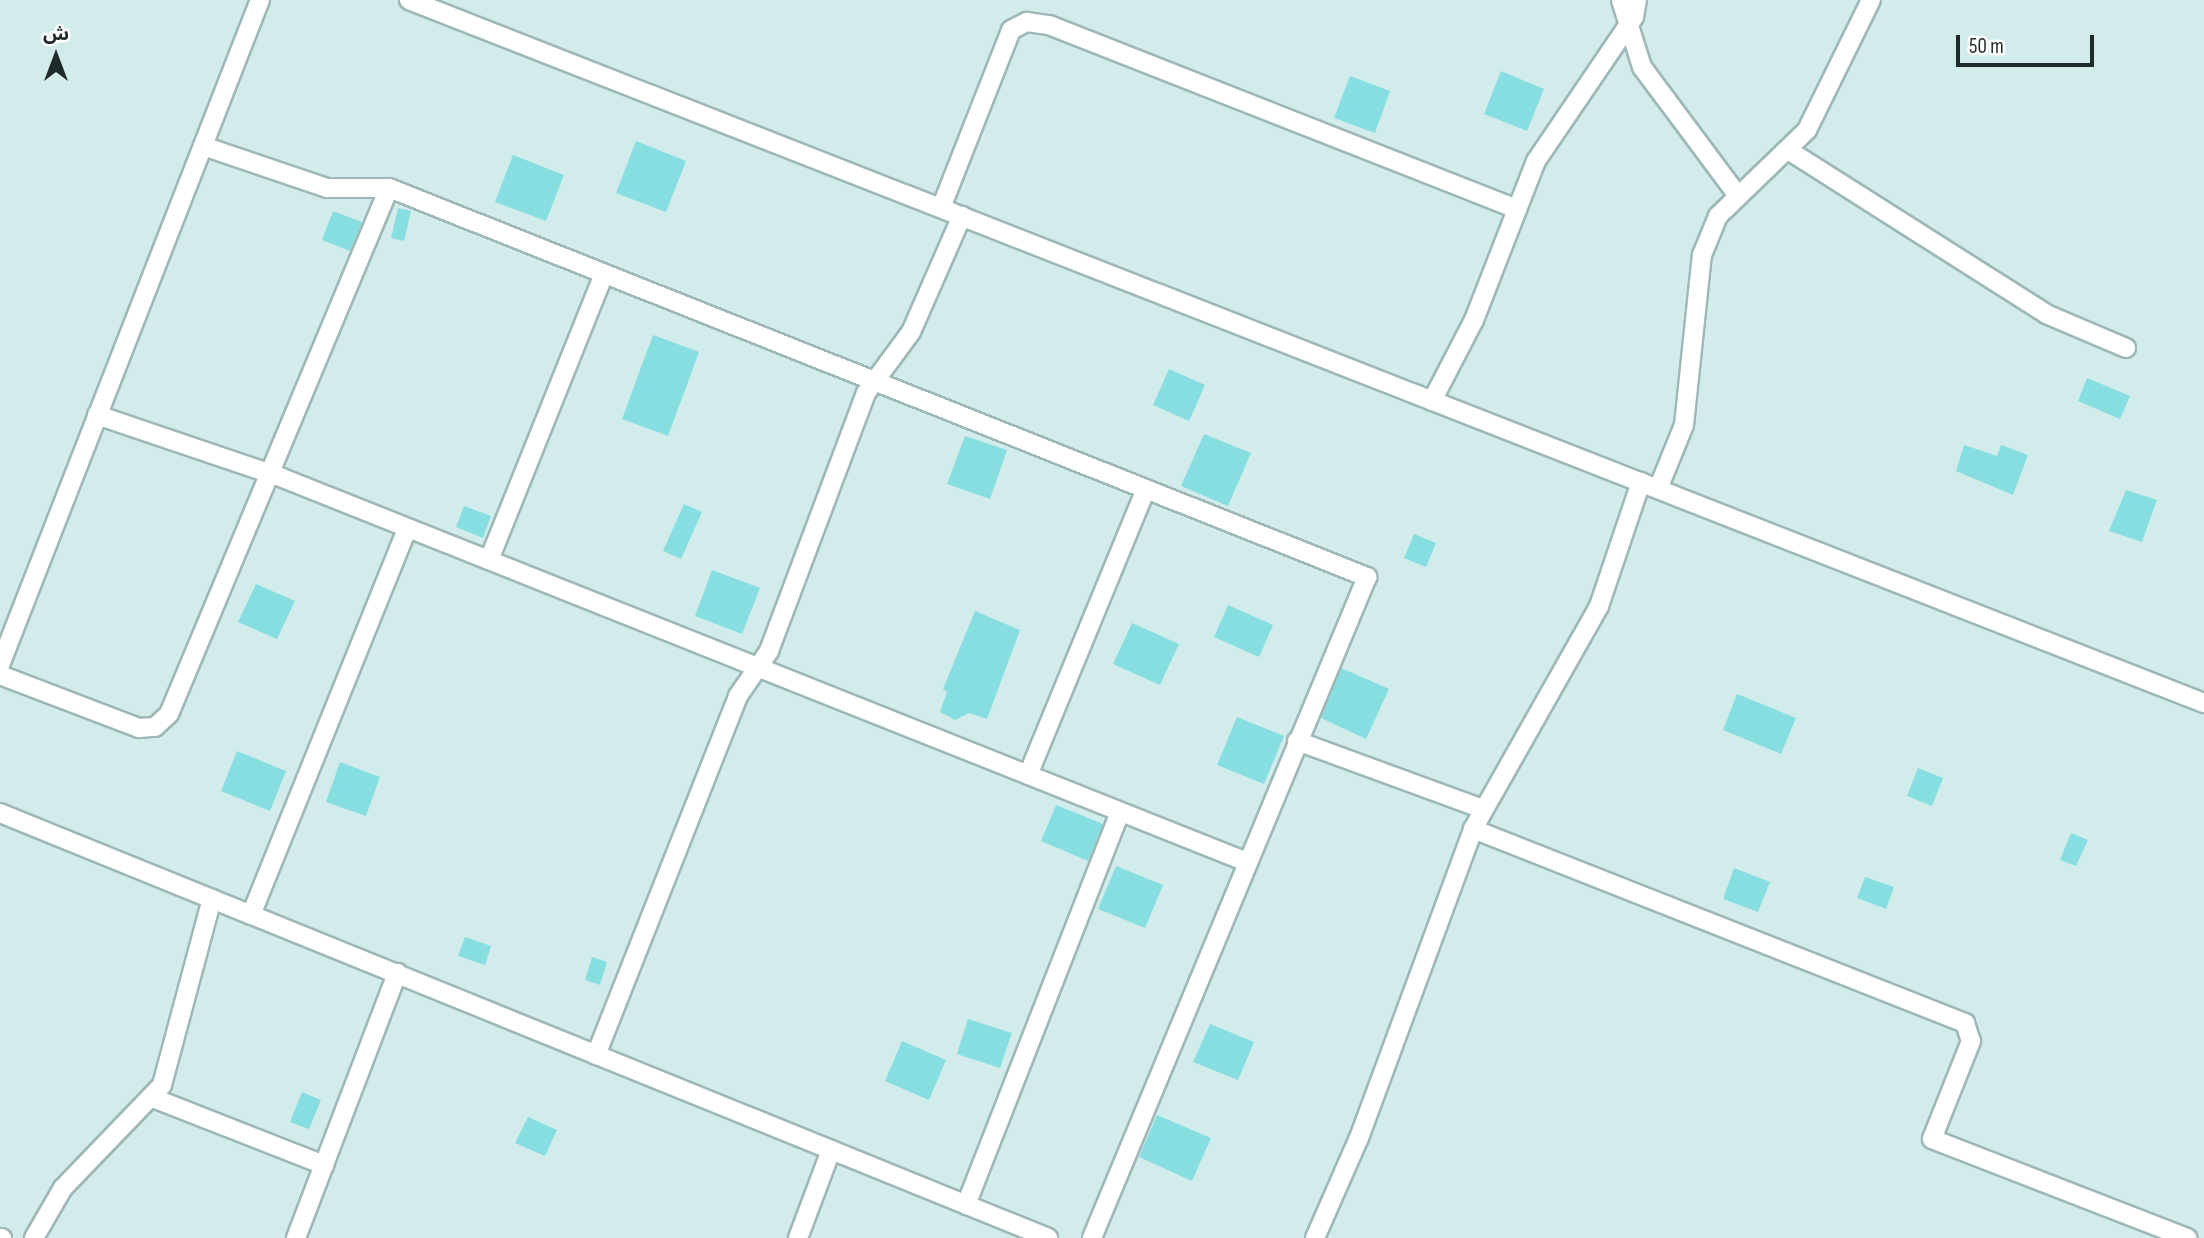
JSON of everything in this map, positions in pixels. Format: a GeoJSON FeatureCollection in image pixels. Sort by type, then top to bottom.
{"type":"FeatureCollection","features":[{"type":"Feature","properties":{"kind":"street"},"geometry":{"type":"LineString","coordinates":[[0,665],[260,0]]}},
{"type":"Feature","properties":{"kind":"street"},"geometry":{"type":"LineString","coordinates":[[410,0],[2204,703]]}},
{"type":"Feature","properties":{"kind":"street"},"geometry":{"type":"LineString","coordinates":[[1621,0],[1627,27],[1642,67],[1738,196]]}},
{"type":"Feature","properties":{"kind":"street"},"geometry":{"type":"LineString","coordinates":[[1432,401],[1474,320],[1536,161],[1627,27],[1636,0]]}},
{"type":"Feature","properties":{"kind":"street"},"geometry":{"type":"LineString","coordinates":[[1315,1238],[1359,1139],[1473,829],[1600,606],[1649,485],[1684,425],[1702,255],[1718,216],[1807,130],[1871,0]]}},
{"type":"Feature","properties":{"kind":"street"},"geometry":{"type":"LineString","coordinates":[[941,208],[1011,30],[1027,22],[1049,25],[1517,209]]}},
{"type":"Feature","properties":{"kind":"street"},"geometry":{"type":"LineString","coordinates":[[203,146],[327,188],[389,188],[1367,577],[1092,1238]]}},
{"type":"Feature","properties":{"kind":"street"},"geometry":{"type":"LineString","coordinates":[[1788,150],[2046,314],[2126,348]]}},
{"type":"Feature","properties":{"kind":"street"},"geometry":{"type":"LineString","coordinates":[[0,675],[139,728],[155,727],[169,714],[389,188]]}},
{"type":"Feature","properties":{"kind":"street"},"geometry":{"type":"LineString","coordinates":[[596,1055],[738,696],[758,667],[875,381],[911,332],[962,216]]}},
{"type":"Feature","properties":{"kind":"street"},"geometry":{"type":"LineString","coordinates":[[489,560],[604,274]]}},
{"type":"Feature","properties":{"kind":"street"},"geometry":{"type":"LineString","coordinates":[[97,415],[270,473],[1247,862]]}},
{"type":"Feature","properties":{"kind":"street"},"geometry":{"type":"LineString","coordinates":[[1028,775],[1146,489]]}},
{"type":"Feature","properties":{"kind":"street"},"geometry":{"type":"LineString","coordinates":[[251,915],[407,528]]}},
{"type":"Feature","properties":{"kind":"street"},"geometry":{"type":"LineString","coordinates":[[1297,741],[1483,809]]}},
{"type":"Feature","properties":{"kind":"street"},"geometry":{"type":"LineString","coordinates":[[966,1205],[1120,811]]}},
{"type":"Feature","properties":{"kind":"street"},"geometry":{"type":"LineString","coordinates":[[0,813],[1048,1238]]}},
{"type":"Feature","properties":{"kind":"street"},"geometry":{"type":"LineString","coordinates":[[1473,829],[1965,1023],[1971,1041],[1932,1139],[2187,1238]]}},
{"type":"Feature","properties":{"kind":"street"},"geometry":{"type":"LineString","coordinates":[[34,1238],[63,1188],[153,1098],[212,899]]}},
{"type":"Feature","properties":{"kind":"street"},"geometry":{"type":"LineString","coordinates":[[296,1238],[397,974]]}},
{"type":"Feature","properties":{"kind":"street"},"geometry":{"type":"LineString","coordinates":[[153,1098],[324,1165]]}},
{"type":"Feature","properties":{"kind":"street"},"geometry":{"type":"LineString","coordinates":[[798,1238],[831,1150]]}},
{"type":"Feature","properties":{"kind":"building"},"geometry":{"type":"Polygon","coordinates":[[[1501,71],[1544,89],[1527,131],[1484,114],[1501,71]]]}},
{"type":"Feature","properties":{"kind":"building"},"geometry":{"type":"Polygon","coordinates":[[[1350,76],[1390,91],[1375,133],[1334,118],[1350,76]]]}},
{"type":"Feature","properties":{"kind":"building"},"geometry":{"type":"Polygon","coordinates":[[[636,141],[686,161],[666,212],[616,193],[636,141]]]}},
{"type":"Feature","properties":{"kind":"building"},"geometry":{"type":"Polygon","coordinates":[[[513,155],[564,175],[546,221],[495,202],[513,155]]]}},
{"type":"Feature","properties":{"kind":"building"},"geometry":{"type":"Polygon","coordinates":[[[398,208],[411,211],[404,241],[391,238],[398,208]]]}},
{"type":"Feature","properties":{"kind":"building"},"geometry":{"type":"Polygon","coordinates":[[[333,211],[362,222],[350,251],[322,240],[333,211]]]}},
{"type":"Feature","properties":{"kind":"building"},"geometry":{"type":"Polygon","coordinates":[[[653,335],[699,352],[668,436],[622,419],[653,335]]]}},
{"type":"Feature","properties":{"kind":"building"},"geometry":{"type":"Polygon","coordinates":[[[1169,369],[1205,385],[1189,421],[1153,405],[1169,369]]]}},
{"type":"Feature","properties":{"kind":"building"},"geometry":{"type":"Polygon","coordinates":[[[2087,378],[2130,396],[2120,419],[2078,401],[2087,378]]]}},
{"type":"Feature","properties":{"kind":"building"},"geometry":{"type":"Polygon","coordinates":[[[1204,434],[1251,453],[1228,506],[1181,486],[1204,434]]]}},
{"type":"Feature","properties":{"kind":"building"},"geometry":{"type":"Polygon","coordinates":[[[965,436],[1007,450],[990,499],[947,484],[965,436]]]}},
{"type":"Feature","properties":{"kind":"building"},"geometry":{"type":"Polygon","coordinates":[[[1964,445],[1997,456],[2001,445],[2028,455],[2013,495],[1956,471],[1964,445]]]}},
{"type":"Feature","properties":{"kind":"building"},"geometry":{"type":"Polygon","coordinates":[[[2126,490],[2157,500],[2142,542],[2109,531],[2126,490]]]}},
{"type":"Feature","properties":{"kind":"building"},"geometry":{"type":"Polygon","coordinates":[[[684,504],[702,512],[681,559],[663,551],[684,504]]]}},
{"type":"Feature","properties":{"kind":"building"},"geometry":{"type":"Polygon","coordinates":[[[464,506],[491,516],[483,538],[456,527],[464,506]]]}},
{"type":"Feature","properties":{"kind":"building"},"geometry":{"type":"Polygon","coordinates":[[[1414,534],[1436,543],[1426,567],[1404,558],[1414,534]]]}},
{"type":"Feature","properties":{"kind":"building"},"geometry":{"type":"Polygon","coordinates":[[[712,570],[760,588],[742,634],[695,616],[712,570]]]}},
{"type":"Feature","properties":{"kind":"building"},"geometry":{"type":"Polygon","coordinates":[[[256,584],[295,601],[277,639],[238,622],[256,584]]]}},
{"type":"Feature","properties":{"kind":"building"},"geometry":{"type":"Polygon","coordinates":[[[1228,605],[1273,625],[1259,657],[1214,637],[1228,605]]]}},
{"type":"Feature","properties":{"kind":"building"},"geometry":{"type":"Polygon","coordinates":[[[975,611],[1020,630],[987,719],[969,713],[955,720],[940,712],[947,692],[943,689],[975,611]]]}},
{"type":"Feature","properties":{"kind":"building"},"geometry":{"type":"Polygon","coordinates":[[[1132,623],[1179,644],[1160,685],[1113,664],[1132,623]]]}},
{"type":"Feature","properties":{"kind":"building"},"geometry":{"type":"Polygon","coordinates":[[[1341,668],[1389,689],[1366,739],[1321,718],[1341,668]]]}},
{"type":"Feature","properties":{"kind":"building"},"geometry":{"type":"Polygon","coordinates":[[[1737,694],[1796,718],[1781,754],[1723,730],[1737,694]]]}},
{"type":"Feature","properties":{"kind":"building"},"geometry":{"type":"Polygon","coordinates":[[[1237,717],[1284,736],[1264,784],[1217,765],[1237,717]]]}},
{"type":"Feature","properties":{"kind":"building"},"geometry":{"type":"Polygon","coordinates":[[[237,751],[286,771],[270,811],[221,791],[237,751]]]}},
{"type":"Feature","properties":{"kind":"building"},"geometry":{"type":"Polygon","coordinates":[[[340,762],[380,777],[366,816],[326,802],[340,762]]]}},
{"type":"Feature","properties":{"kind":"building"},"geometry":{"type":"Polygon","coordinates":[[[1918,768],[1943,778],[1932,806],[1907,796],[1918,768]]]}},
{"type":"Feature","properties":{"kind":"building"},"geometry":{"type":"Polygon","coordinates":[[[1056,805],[1103,824],[1088,861],[1041,841],[1056,805]]]}},
{"type":"Feature","properties":{"kind":"building"},"geometry":{"type":"Polygon","coordinates":[[[2071,833],[2088,840],[2076,866],[2060,860],[2071,833]]]}},
{"type":"Feature","properties":{"kind":"building"},"geometry":{"type":"Polygon","coordinates":[[[1116,866],[1163,885],[1145,928],[1098,909],[1116,866]]]}},
{"type":"Feature","properties":{"kind":"building"},"geometry":{"type":"Polygon","coordinates":[[[1734,868],[1770,882],[1758,912],[1723,899],[1734,868]]]}},
{"type":"Feature","properties":{"kind":"building"},"geometry":{"type":"Polygon","coordinates":[[[1865,877],[1894,887],[1886,909],[1857,898],[1865,877]]]}},
{"type":"Feature","properties":{"kind":"building"},"geometry":{"type":"Polygon","coordinates":[[[465,937],[491,946],[485,965],[458,956],[465,937]]]}},
{"type":"Feature","properties":{"kind":"building"},"geometry":{"type":"Polygon","coordinates":[[[592,957],[607,962],[600,985],[585,980],[592,957]]]}},
{"type":"Feature","properties":{"kind":"building"},"geometry":{"type":"Polygon","coordinates":[[[968,1019],[1012,1033],[1000,1068],[957,1054],[968,1019]]]}},
{"type":"Feature","properties":{"kind":"building"},"geometry":{"type":"Polygon","coordinates":[[[1210,1024],[1254,1042],[1238,1080],[1193,1062],[1210,1024]]]}},
{"type":"Feature","properties":{"kind":"building"},"geometry":{"type":"Polygon","coordinates":[[[902,1041],[946,1060],[929,1100],[885,1081],[902,1041]]]}},
{"type":"Feature","properties":{"kind":"building"},"geometry":{"type":"Polygon","coordinates":[[[302,1092],[321,1100],[309,1129],[290,1122],[302,1092]]]}},
{"type":"Feature","properties":{"kind":"building"},"geometry":{"type":"Polygon","coordinates":[[[1157,1115],[1211,1138],[1192,1181],[1139,1157],[1157,1115]]]}},
{"type":"Feature","properties":{"kind":"building"},"geometry":{"type":"Polygon","coordinates":[[[528,1117],[557,1130],[545,1156],[515,1143],[528,1117]]]}}]}
